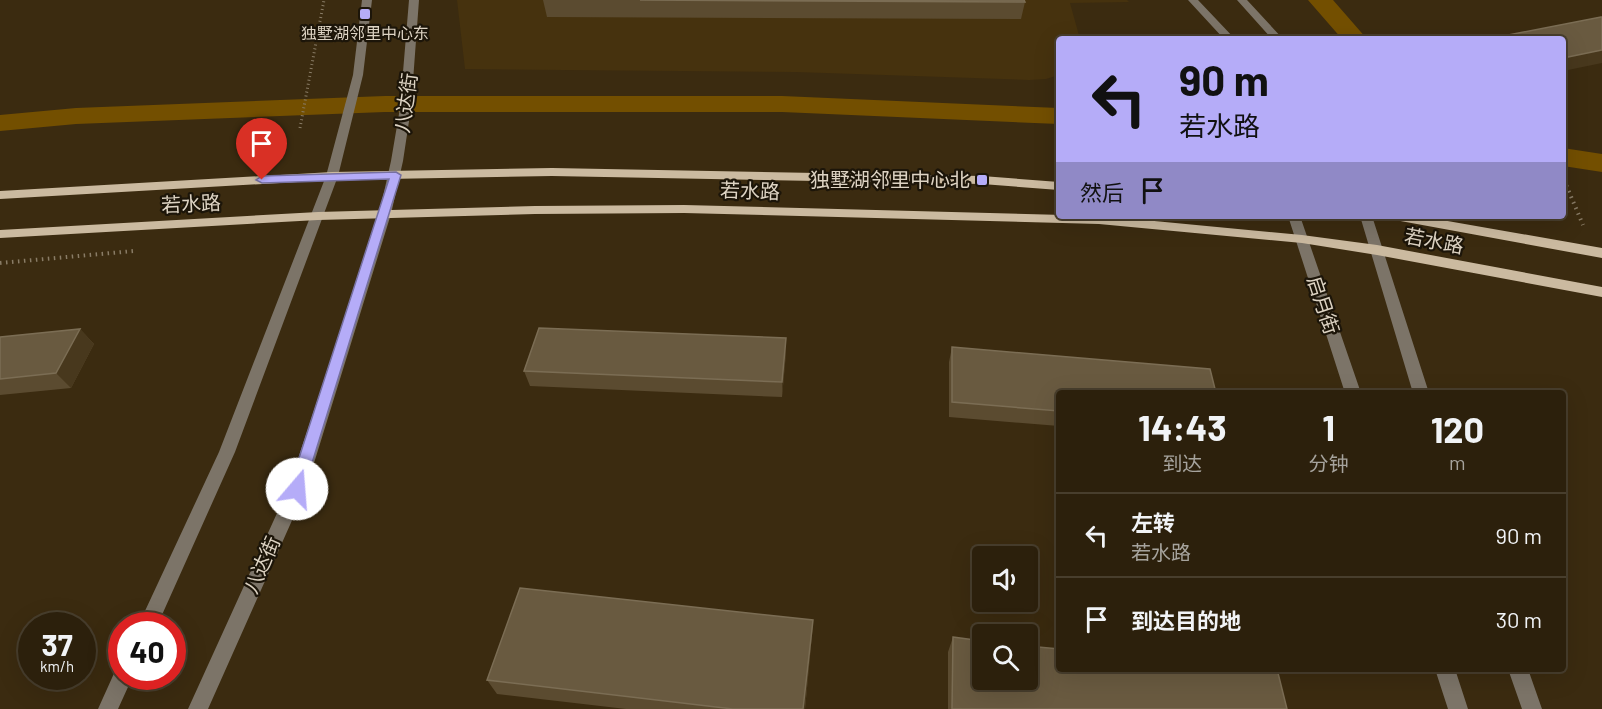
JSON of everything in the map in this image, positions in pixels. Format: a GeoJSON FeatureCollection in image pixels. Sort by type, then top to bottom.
{"type":"FeatureCollection","features":[{"type":"Feature","properties":{"kind":"main road","name":"若水路"},"geometry":{"type":"LineString","coordinates":[[0,195],[332,176],[552,172],[982,180],[1056,186]]}},
{"type":"Feature","properties":{"kind":"main road","name":"若水路"},"geometry":{"type":"LineString","coordinates":[[0,234],[318,216],[684,209],[1056,219]]}},
{"type":"Feature","properties":{"kind":"main road","name":"若水路"},"geometry":{"type":"LineString","coordinates":[[1064,219],[1099,220],[1302,239],[1377,250],[1602,292]]}},
{"type":"Feature","properties":{"kind":"main road","name":"若水路"},"geometry":{"type":"LineString","coordinates":[[1412,219],[1602,253]]}},
{"type":"Feature","properties":{"kind":"street"},"geometry":{"type":"LineString","coordinates":[[153,612],[227,452],[332,176],[358,75],[367,0]]}},
{"type":"Feature","properties":{"kind":"street","name":"八达街"},"geometry":{"type":"LineString","coordinates":[[198,709],[297,489],[385,214],[396,175],[411,74],[414,0]]}},
{"type":"Feature","properties":{"kind":"street"},"geometry":{"type":"LineString","coordinates":[[1193,0],[1227,36]]}},
{"type":"Feature","properties":{"kind":"street"},"geometry":{"type":"LineString","coordinates":[[1242,0],[1275,36]]}},
{"type":"Feature","properties":{"kind":"street","name":"启月街"},"geometry":{"type":"LineString","coordinates":[[1295,219],[1352,390]]}},
{"type":"Feature","properties":{"kind":"street"},"geometry":{"type":"LineString","coordinates":[[1367,219],[1420,390]]}},
{"type":"Feature","properties":{"kind":"street"},"geometry":{"type":"LineString","coordinates":[[1445,672],[1458,709]]}},
{"type":"Feature","properties":{"kind":"street"},"geometry":{"type":"LineString","coordinates":[[1519,672],[1532,709]]}},
{"type":"Feature","properties":{"kind":"street"},"geometry":{"type":"LineString","coordinates":[[108,709],[117,690]]}},
{"type":"Feature","properties":{"kind":"path"},"geometry":{"type":"LineString","coordinates":[[300,128],[324,0]]}},
{"type":"Feature","properties":{"kind":"path"},"geometry":{"type":"LineString","coordinates":[[1566,183],[1583,225]]}},
{"type":"Feature","properties":{"kind":"path"},"geometry":{"type":"LineString","coordinates":[[0,264],[135,250]]}},
{"type":"Feature","properties":{"kind":"shaded area"},"geometry":{"type":"Polygon","coordinates":[[[457,0],[1127,0],[1129,2],[1070,3],[1079,36],[1056,36],[1056,76],[1046,79],[796,72],[465,69],[457,0]]]}},
{"type":"Feature","properties":{"kind":"building"},"geometry":{"type":"Polygon","coordinates":[[[640,0],[1024,0],[1025,2],[640,0]]]}},
{"type":"Feature","properties":{"kind":"building"},"geometry":{"type":"Polygon","coordinates":[[[1602,17],[1602,50],[1566,57],[1566,36],[1504,36],[1602,17]]]}},
{"type":"Feature","properties":{"kind":"building"},"geometry":{"type":"Polygon","coordinates":[[[539,328],[786,338],[782,382],[524,371],[539,328]]]}},
{"type":"Feature","properties":{"kind":"building"},"geometry":{"type":"Polygon","coordinates":[[[80,329],[56,373],[0,379],[0,337],[80,329]]]}},
{"type":"Feature","properties":{"kind":"building"},"geometry":{"type":"Polygon","coordinates":[[[952,347],[1210,369],[1215,390],[1056,390],[1056,411],[952,402],[952,347]]]}},
{"type":"Feature","properties":{"kind":"building"},"geometry":{"type":"Polygon","coordinates":[[[520,588],[813,620],[803,709],[733,709],[487,680],[520,588]]]}},
{"type":"Feature","properties":{"kind":"building"},"geometry":{"type":"Polygon","coordinates":[[[953,637],[972,640],[972,690],[1038,690],[1038,647],[1056,649],[1056,672],[1278,673],[1287,709],[952,709],[953,637]]]}},
{"type":"Feature","properties":{"kind":"waterway"},"geometry":{"type":"LineString","coordinates":[[1320,0],[1352,36]]}},
{"type":"Feature","properties":{"kind":"waterway"},"geometry":{"type":"LineString","coordinates":[[0,123],[76,116],[385,104],[782,104],[1056,116]]}},
{"type":"Feature","properties":{"kind":"waterway"},"geometry":{"type":"LineString","coordinates":[[1566,157],[1602,163]]}},
{"type":"Feature","properties":{"kind":"place","name":"独墅湖邻里中心东"},"geometry":{"type":"Point","coordinates":[365,14]}},
{"type":"Feature","properties":{"kind":"place","name":"独墅湖邻里中心北"},"geometry":{"type":"Point","coordinates":[982,180]}},
{"type":"Feature","properties":{"kind":"route"},"geometry":{"type":"LineString","coordinates":[[262,180],[396,175],[297,489]]}}]}
